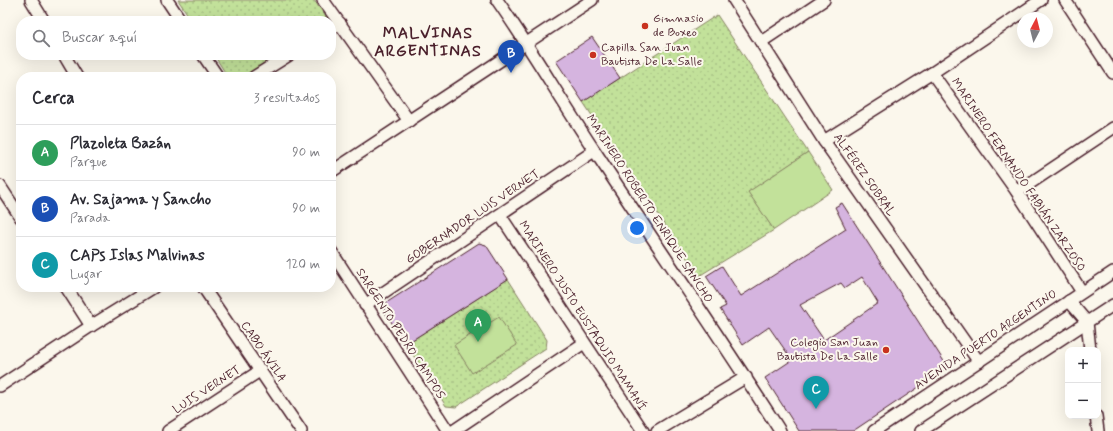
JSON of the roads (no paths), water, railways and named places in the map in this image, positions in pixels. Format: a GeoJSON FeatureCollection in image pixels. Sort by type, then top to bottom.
{"type":"FeatureCollection","features":[{"type":"Feature","properties":{"kind":"street"},"geometry":{"type":"LineString","coordinates":[[31,0],[41,16]]}},
{"type":"Feature","properties":{"kind":"street"},"geometry":{"type":"LineString","coordinates":[[167,0],[178,16]]}},
{"type":"Feature","properties":{"kind":"street"},"geometry":{"type":"LineString","coordinates":[[323,0],[330,16]]}},
{"type":"Feature","properties":{"kind":"street","name":"MARINERO ROBERTO ENRIQUE SANCHO"},"geometry":{"type":"LineString","coordinates":[[497,0],[527,42],[594,151],[746,377],[780,431]]}},
{"type":"Feature","properties":{"kind":"street"},"geometry":{"type":"LineString","coordinates":[[336,169],[592,0]]}},
{"type":"Feature","properties":{"kind":"street","name":"ALFÉREZ SOBRAL"},"geometry":{"type":"LineString","coordinates":[[734,0],[824,141],[979,362]]}},
{"type":"Feature","properties":{"kind":"street"},"geometry":{"type":"LineString","coordinates":[[761,42],[824,0]]}},
{"type":"Feature","properties":{"kind":"street"},"geometry":{"type":"LineString","coordinates":[[824,141],[1041,0]]}},
{"type":"Feature","properties":{"kind":"street"},"geometry":{"type":"LineString","coordinates":[[1065,0],[1113,73]]}},
{"type":"Feature","properties":{"kind":"street"},"geometry":{"type":"LineString","coordinates":[[336,27],[409,121]]}},
{"type":"Feature","properties":{"kind":"street"},"geometry":{"type":"LineString","coordinates":[[67,60],[74,72]]}},
{"type":"Feature","properties":{"kind":"street"},"geometry":{"type":"LineString","coordinates":[[206,60],[215,72]]}},
{"type":"Feature","properties":{"kind":"street"},"geometry":{"type":"LineString","coordinates":[[262,72],[281,60]]}},
{"type":"Feature","properties":{"kind":"street","name":"MARINERO FERNANDO FABIÁN ZARZOSO"},"geometry":{"type":"LineString","coordinates":[[932,72],[1017,192],[1082,292]]}},
{"type":"Feature","properties":{"kind":"street"},"geometry":{"type":"LineString","coordinates":[[1017,192],[1113,128]]}},
{"type":"Feature","properties":{"kind":"street","name":"GOBERNADOR LUIS VERNET"},"geometry":{"type":"LineString","coordinates":[[365,305],[594,151]]}},
{"type":"Feature","properties":{"kind":"street"},"geometry":{"type":"LineString","coordinates":[[0,186],[16,210]]}},
{"type":"Feature","properties":{"kind":"street","name":"MARINERO JUSTO EUSTAQUIO MAMANÍ"},"geometry":{"type":"LineString","coordinates":[[500,215],[643,431]]}},
{"type":"Feature","properties":{"kind":"street","name":"SARGENTO PEDRO CAMPOS"},"geometry":{"type":"LineString","coordinates":[[336,260],[448,431]]}},
{"type":"Feature","properties":{"kind":"street","name":"AVENIDA PUERTO ARGENTINO"},"geometry":{"type":"LineString","coordinates":[[874,431],[1113,272]]}},
{"type":"Feature","properties":{"kind":"street"},"geometry":{"type":"LineString","coordinates":[[69,292],[91,326]]}},
{"type":"Feature","properties":{"kind":"street"},"geometry":{"type":"LineString","coordinates":[[0,386],[146,292]]}},
{"type":"Feature","properties":{"kind":"street","name":"CABO ÁVILA"},"geometry":{"type":"LineString","coordinates":[[206,292],[261,370],[301,431]]}},
{"type":"Feature","properties":{"kind":"street"},"geometry":{"type":"LineString","coordinates":[[1069,301],[1087,322],[1090,347]]}},
{"type":"Feature","properties":{"kind":"street"},"geometry":{"type":"LineString","coordinates":[[921,431],[1113,305]]}},
{"type":"Feature","properties":{"kind":"street"},"geometry":{"type":"LineString","coordinates":[[453,431],[584,343]]}},
{"type":"Feature","properties":{"kind":"street","name":"LUIS VERNET"},"geometry":{"type":"LineString","coordinates":[[168,431],[261,370]]}},
{"type":"Feature","properties":{"kind":"street"},"geometry":{"type":"LineString","coordinates":[[657,431],[746,377]]}},
{"type":"Feature","properties":{"kind":"street"},"geometry":{"type":"LineString","coordinates":[[1096,419],[1098,431]]}},
{"type":"Feature","properties":{"kind":"place","name":"Gimnasio de Boxeo"},"geometry":{"type":"Point","coordinates":[645,26]}},
{"type":"Feature","properties":{"kind":"place","name":"Capilla San Juan Bautista De La Salle"},"geometry":{"type":"Point","coordinates":[593,55]}},
{"type":"Feature","properties":{"kind":"place","name":"Av. Sajama y Sancho"},"geometry":{"type":"Point","coordinates":[511,73]}},
{"type":"Feature","properties":{"kind":"place","name":"Plazoleta Bazán"},"geometry":{"type":"Point","coordinates":[478,342]}},
{"type":"Feature","properties":{"kind":"place","name":"Colegio San Juan Bautista De La Salle"},"geometry":{"type":"Point","coordinates":[886,350]}},
{"type":"Feature","properties":{"kind":"place","name":"CAPs Islas Malvinas"},"geometry":{"type":"Point","coordinates":[816,409]}},
{"type":"Feature","properties":{"kind":"district","name":"MALVINAS ARGENTINAS"},"geometry":{"type":"Point","coordinates":[428,42]}}]}
